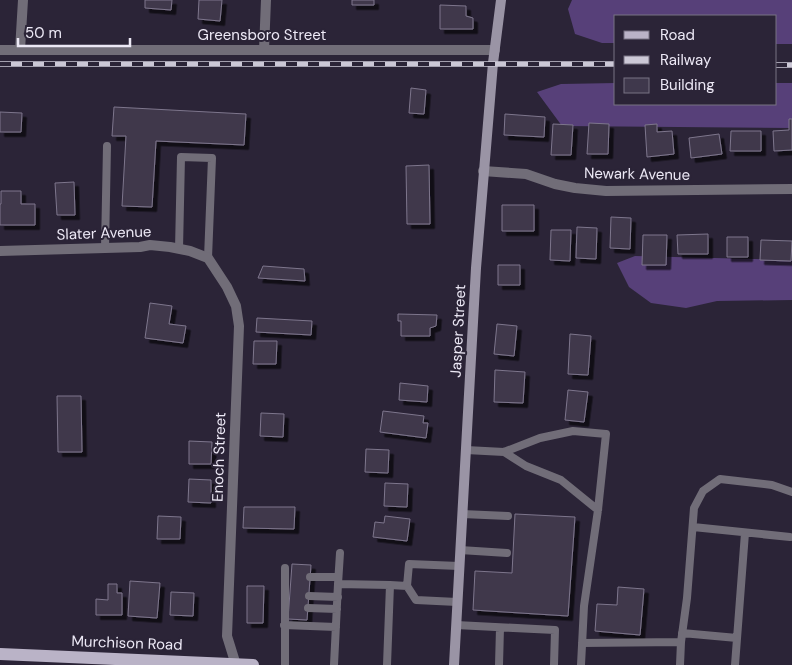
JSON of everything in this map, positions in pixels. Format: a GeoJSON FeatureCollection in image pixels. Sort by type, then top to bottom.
{"type":"FeatureCollection","features":[{"type":"Feature","properties":{"kind":"main road","name":"Murchison Road"},"geometry":{"type":"LineString","coordinates":[[0,654],[48,660],[253,665]]}},
{"type":"Feature","properties":{"kind":"street"},"geometry":{"type":"LineString","coordinates":[[20,50],[23,0]]}},
{"type":"Feature","properties":{"kind":"street"},"geometry":{"type":"LineString","coordinates":[[264,50],[266,0]]}},
{"type":"Feature","properties":{"kind":"street","name":"Jasper Street"},"geometry":{"type":"LineString","coordinates":[[454,665],[483,172],[494,50],[501,0]]}},
{"type":"Feature","properties":{"kind":"street","name":"Greensboro Street"},"geometry":{"type":"LineString","coordinates":[[0,50],[494,50]]}},
{"type":"Feature","properties":{"kind":"street","name":"Newark Avenue"},"geometry":{"type":"LineString","coordinates":[[483,172],[526,174],[555,184],[606,191],[792,189]]}},
{"type":"Feature","properties":{"kind":"street","name":"Slater Avenue"},"geometry":{"type":"LineString","coordinates":[[0,251],[150,245],[190,251],[208,258]]}},
{"type":"Feature","properties":{"kind":"street","name":"Enoch Street"},"geometry":{"type":"LineString","coordinates":[[208,258],[227,287],[236,306],[239,326],[227,636],[236,665]]}},
{"type":"Feature","properties":{"kind":"lane"},"geometry":{"type":"LineString","coordinates":[[105,248],[107,146]]}},
{"type":"Feature","properties":{"kind":"lane"},"geometry":{"type":"LineString","coordinates":[[179,249],[181,157],[212,158],[208,258]]}},
{"type":"Feature","properties":{"kind":"lane"},"geometry":{"type":"LineString","coordinates":[[466,450],[504,452],[540,438],[573,431],[606,434],[598,510],[584,606],[581,665]]}},
{"type":"Feature","properties":{"kind":"lane"},"geometry":{"type":"LineString","coordinates":[[504,452],[526,466],[561,480],[598,510]]}},
{"type":"Feature","properties":{"kind":"lane"},"geometry":{"type":"LineString","coordinates":[[680,665],[694,508],[703,491],[720,479],[772,485],[792,492]]}},
{"type":"Feature","properties":{"kind":"lane"},"geometry":{"type":"LineString","coordinates":[[462,514],[508,516]]}},
{"type":"Feature","properties":{"kind":"lane"},"geometry":{"type":"LineString","coordinates":[[693,527],[790,537]]}},
{"type":"Feature","properties":{"kind":"lane"},"geometry":{"type":"LineString","coordinates":[[735,665],[745,533]]}},
{"type":"Feature","properties":{"kind":"lane"},"geometry":{"type":"LineString","coordinates":[[460,550],[507,553]]}},
{"type":"Feature","properties":{"kind":"lane"},"geometry":{"type":"LineString","coordinates":[[334,665],[340,553]]}},
{"type":"Feature","properties":{"kind":"lane"},"geometry":{"type":"LineString","coordinates":[[457,602],[416,600],[407,586],[409,564],[459,566]]}},
{"type":"Feature","properties":{"kind":"lane"},"geometry":{"type":"LineString","coordinates":[[285,665],[284,625],[287,607],[287,574]]}},
{"type":"Feature","properties":{"kind":"lane"},"geometry":{"type":"LineString","coordinates":[[310,577],[407,586]]}},
{"type":"Feature","properties":{"kind":"lane"},"geometry":{"type":"LineString","coordinates":[[387,665],[390,585]]}},
{"type":"Feature","properties":{"kind":"lane"},"geometry":{"type":"LineString","coordinates":[[309,596],[338,597]]}},
{"type":"Feature","properties":{"kind":"lane"},"geometry":{"type":"LineString","coordinates":[[308,608],[337,609]]}},
{"type":"Feature","properties":{"kind":"lane"},"geometry":{"type":"LineString","coordinates":[[284,625],[336,627]]}},
{"type":"Feature","properties":{"kind":"lane"},"geometry":{"type":"LineString","coordinates":[[456,626],[555,630],[554,665]]}},
{"type":"Feature","properties":{"kind":"lane"},"geometry":{"type":"LineString","coordinates":[[499,665],[500,628]]}},
{"type":"Feature","properties":{"kind":"lane"},"geometry":{"type":"LineString","coordinates":[[682,633],[737,638]]}},
{"type":"Feature","properties":{"kind":"lane"},"geometry":{"type":"LineString","coordinates":[[582,643],[681,642]]}},
{"type":"Feature","properties":{"kind":"shaded area"},"geometry":{"type":"Polygon","coordinates":[[[572,0],[792,0],[792,44],[777,44],[777,15],[614,15],[614,43],[602,43],[575,34],[568,9],[572,0]]]}},
{"type":"Feature","properties":{"kind":"shaded area"},"geometry":{"type":"Polygon","coordinates":[[[614,83],[614,105],[777,105],[777,83],[792,83],[792,128],[562,126],[537,92],[561,84],[614,83]]]}},
{"type":"Feature","properties":{"kind":"shaded area"},"geometry":{"type":"Polygon","coordinates":[[[635,256],[792,260],[792,300],[717,301],[686,308],[651,303],[629,287],[617,263],[635,256]]]}},
{"type":"Feature","properties":{"kind":"building"},"geometry":{"type":"Polygon","coordinates":[[[145,0],[172,0],[171,10],[145,8],[145,0]]]}},
{"type":"Feature","properties":{"kind":"building"},"geometry":{"type":"Polygon","coordinates":[[[199,0],[222,0],[220,21],[198,19],[199,0]]]}},
{"type":"Feature","properties":{"kind":"building"},"geometry":{"type":"Polygon","coordinates":[[[352,0],[374,0],[374,5],[352,5],[352,0]]]}},
{"type":"Feature","properties":{"kind":"building"},"geometry":{"type":"Polygon","coordinates":[[[440,5],[466,6],[466,16],[473,18],[473,29],[440,29],[440,5]]]}},
{"type":"Feature","properties":{"kind":"building"},"geometry":{"type":"Polygon","coordinates":[[[411,88],[426,90],[424,114],[409,113],[411,88]]]}},
{"type":"Feature","properties":{"kind":"building"},"geometry":{"type":"Polygon","coordinates":[[[114,107],[246,114],[244,145],[156,141],[152,207],[122,206],[126,136],[112,136],[114,107]]]}},
{"type":"Feature","properties":{"kind":"building"},"geometry":{"type":"Polygon","coordinates":[[[0,112],[22,113],[21,132],[0,132],[0,112]]]}},
{"type":"Feature","properties":{"kind":"building"},"geometry":{"type":"Polygon","coordinates":[[[505,114],[545,117],[544,137],[504,135],[505,114]]]}},
{"type":"Feature","properties":{"kind":"building"},"geometry":{"type":"Polygon","coordinates":[[[789,119],[792,119],[792,150],[774,151],[773,131],[789,130],[789,119]]]}},
{"type":"Feature","properties":{"kind":"building"},"geometry":{"type":"Polygon","coordinates":[[[589,123],[609,124],[608,154],[587,154],[589,123]]]}},
{"type":"Feature","properties":{"kind":"building"},"geometry":{"type":"Polygon","coordinates":[[[553,124],[573,125],[571,155],[551,155],[553,124]]]}},
{"type":"Feature","properties":{"kind":"building"},"geometry":{"type":"Polygon","coordinates":[[[657,124],[657,132],[672,131],[674,154],[647,157],[645,125],[657,124]]]}},
{"type":"Feature","properties":{"kind":"building"},"geometry":{"type":"Polygon","coordinates":[[[731,131],[761,131],[761,151],[730,151],[731,131]]]}},
{"type":"Feature","properties":{"kind":"building"},"geometry":{"type":"Polygon","coordinates":[[[719,134],[722,154],[691,158],[689,138],[719,134]]]}},
{"type":"Feature","properties":{"kind":"building"},"geometry":{"type":"Polygon","coordinates":[[[429,165],[430,224],[407,224],[406,166],[429,165]]]}},
{"type":"Feature","properties":{"kind":"building"},"geometry":{"type":"Polygon","coordinates":[[[74,182],[75,215],[57,215],[55,183],[74,182]]]}},
{"type":"Feature","properties":{"kind":"building"},"geometry":{"type":"Polygon","coordinates":[[[1,191],[21,191],[21,204],[35,204],[35,225],[0,225],[1,191]]]}},
{"type":"Feature","properties":{"kind":"building"},"geometry":{"type":"Polygon","coordinates":[[[502,205],[534,205],[534,231],[502,231],[502,205]]]}},
{"type":"Feature","properties":{"kind":"building"},"geometry":{"type":"Polygon","coordinates":[[[611,217],[631,218],[630,249],[610,248],[611,217]]]}},
{"type":"Feature","properties":{"kind":"building"},"geometry":{"type":"Polygon","coordinates":[[[577,227],[597,228],[596,259],[576,258],[577,227]]]}},
{"type":"Feature","properties":{"kind":"building"},"geometry":{"type":"Polygon","coordinates":[[[551,230],[571,230],[570,261],[550,260],[551,230]]]}},
{"type":"Feature","properties":{"kind":"building"},"geometry":{"type":"Polygon","coordinates":[[[708,234],[708,254],[678,254],[677,235],[708,234]]]}},
{"type":"Feature","properties":{"kind":"building"},"geometry":{"type":"Polygon","coordinates":[[[643,235],[667,235],[666,265],[642,265],[643,235]]]}},
{"type":"Feature","properties":{"kind":"building"},"geometry":{"type":"Polygon","coordinates":[[[727,237],[748,237],[748,257],[727,257],[727,237]]]}},
{"type":"Feature","properties":{"kind":"building"},"geometry":{"type":"Polygon","coordinates":[[[761,240],[792,241],[791,261],[760,260],[761,240]]]}},
{"type":"Feature","properties":{"kind":"building"},"geometry":{"type":"Polygon","coordinates":[[[498,265],[520,265],[520,285],[498,285],[498,265]]]}},
{"type":"Feature","properties":{"kind":"building"},"geometry":{"type":"Polygon","coordinates":[[[263,266],[304,269],[305,281],[258,278],[263,266]]]}},
{"type":"Feature","properties":{"kind":"building"},"geometry":{"type":"Polygon","coordinates":[[[150,303],[172,306],[169,324],[186,326],[183,343],[145,338],[150,303]]]}},
{"type":"Feature","properties":{"kind":"building"},"geometry":{"type":"Polygon","coordinates":[[[398,314],[437,315],[436,326],[430,328],[430,336],[401,336],[401,321],[398,321],[398,314]]]}},
{"type":"Feature","properties":{"kind":"building"},"geometry":{"type":"Polygon","coordinates":[[[257,318],[312,321],[311,335],[256,332],[257,318]]]}},
{"type":"Feature","properties":{"kind":"building"},"geometry":{"type":"Polygon","coordinates":[[[497,324],[517,326],[514,356],[494,354],[497,324]]]}},
{"type":"Feature","properties":{"kind":"building"},"geometry":{"type":"Polygon","coordinates":[[[570,334],[591,336],[588,375],[568,374],[570,334]]]}},
{"type":"Feature","properties":{"kind":"building"},"geometry":{"type":"Polygon","coordinates":[[[254,341],[277,341],[276,364],[253,364],[254,341]]]}},
{"type":"Feature","properties":{"kind":"building"},"geometry":{"type":"Polygon","coordinates":[[[495,370],[525,372],[523,403],[494,402],[495,370]]]}},
{"type":"Feature","properties":{"kind":"building"},"geometry":{"type":"Polygon","coordinates":[[[400,383],[428,386],[427,402],[399,400],[400,383]]]}},
{"type":"Feature","properties":{"kind":"building"},"geometry":{"type":"Polygon","coordinates":[[[568,390],[588,392],[584,422],[565,420],[568,390]]]}},
{"type":"Feature","properties":{"kind":"building"},"geometry":{"type":"Polygon","coordinates":[[[57,396],[81,396],[82,452],[58,452],[57,396]]]}},
{"type":"Feature","properties":{"kind":"building"},"geometry":{"type":"Polygon","coordinates":[[[383,411],[424,416],[423,423],[428,423],[426,438],[380,432],[383,411]]]}},
{"type":"Feature","properties":{"kind":"building"},"geometry":{"type":"Polygon","coordinates":[[[261,413],[284,414],[283,437],[260,436],[261,413]]]}},
{"type":"Feature","properties":{"kind":"building"},"geometry":{"type":"Polygon","coordinates":[[[189,441],[212,442],[211,464],[189,464],[189,441]]]}},
{"type":"Feature","properties":{"kind":"building"},"geometry":{"type":"Polygon","coordinates":[[[366,449],[389,450],[388,473],[365,472],[366,449]]]}},
{"type":"Feature","properties":{"kind":"building"},"geometry":{"type":"Polygon","coordinates":[[[189,479],[211,480],[211,503],[188,502],[189,479]]]}},
{"type":"Feature","properties":{"kind":"building"},"geometry":{"type":"Polygon","coordinates":[[[385,483],[408,484],[407,507],[384,506],[385,483]]]}},
{"type":"Feature","properties":{"kind":"building"},"geometry":{"type":"Polygon","coordinates":[[[244,507],[295,507],[294,529],[243,528],[244,507]]]}},
{"type":"Feature","properties":{"kind":"building"},"geometry":{"type":"Polygon","coordinates":[[[515,514],[575,517],[568,616],[473,610],[475,571],[512,573],[515,514]]]}},
{"type":"Feature","properties":{"kind":"building"},"geometry":{"type":"Polygon","coordinates":[[[158,516],[181,517],[180,539],[157,539],[158,516]]]}},
{"type":"Feature","properties":{"kind":"building"},"geometry":{"type":"Polygon","coordinates":[[[385,516],[410,519],[407,541],[373,537],[375,522],[384,523],[385,516]]]}},
{"type":"Feature","properties":{"kind":"building"},"geometry":{"type":"Polygon","coordinates":[[[292,564],[311,565],[307,620],[288,619],[292,564]]]}},
{"type":"Feature","properties":{"kind":"building"},"geometry":{"type":"Polygon","coordinates":[[[130,581],[160,583],[157,618],[128,616],[130,581]]]}},
{"type":"Feature","properties":{"kind":"building"},"geometry":{"type":"Polygon","coordinates":[[[108,584],[117,584],[117,593],[122,593],[122,615],[96,615],[96,599],[108,600],[108,584]]]}},
{"type":"Feature","properties":{"kind":"building"},"geometry":{"type":"Polygon","coordinates":[[[247,586],[264,586],[263,623],[247,623],[247,586]]]}},
{"type":"Feature","properties":{"kind":"building"},"geometry":{"type":"Polygon","coordinates":[[[618,587],[644,589],[640,635],[595,631],[597,604],[617,605],[618,587]]]}},
{"type":"Feature","properties":{"kind":"building"},"geometry":{"type":"Polygon","coordinates":[[[171,592],[194,593],[193,616],[170,615],[171,592]]]}},
{"type":"Feature","properties":{"kind":"railway"},"geometry":{"type":"LineString","coordinates":[[0,64],[614,64]]}},
{"type":"Feature","properties":{"kind":"railway"},"geometry":{"type":"LineString","coordinates":[[777,65],[792,65]]}}]}
